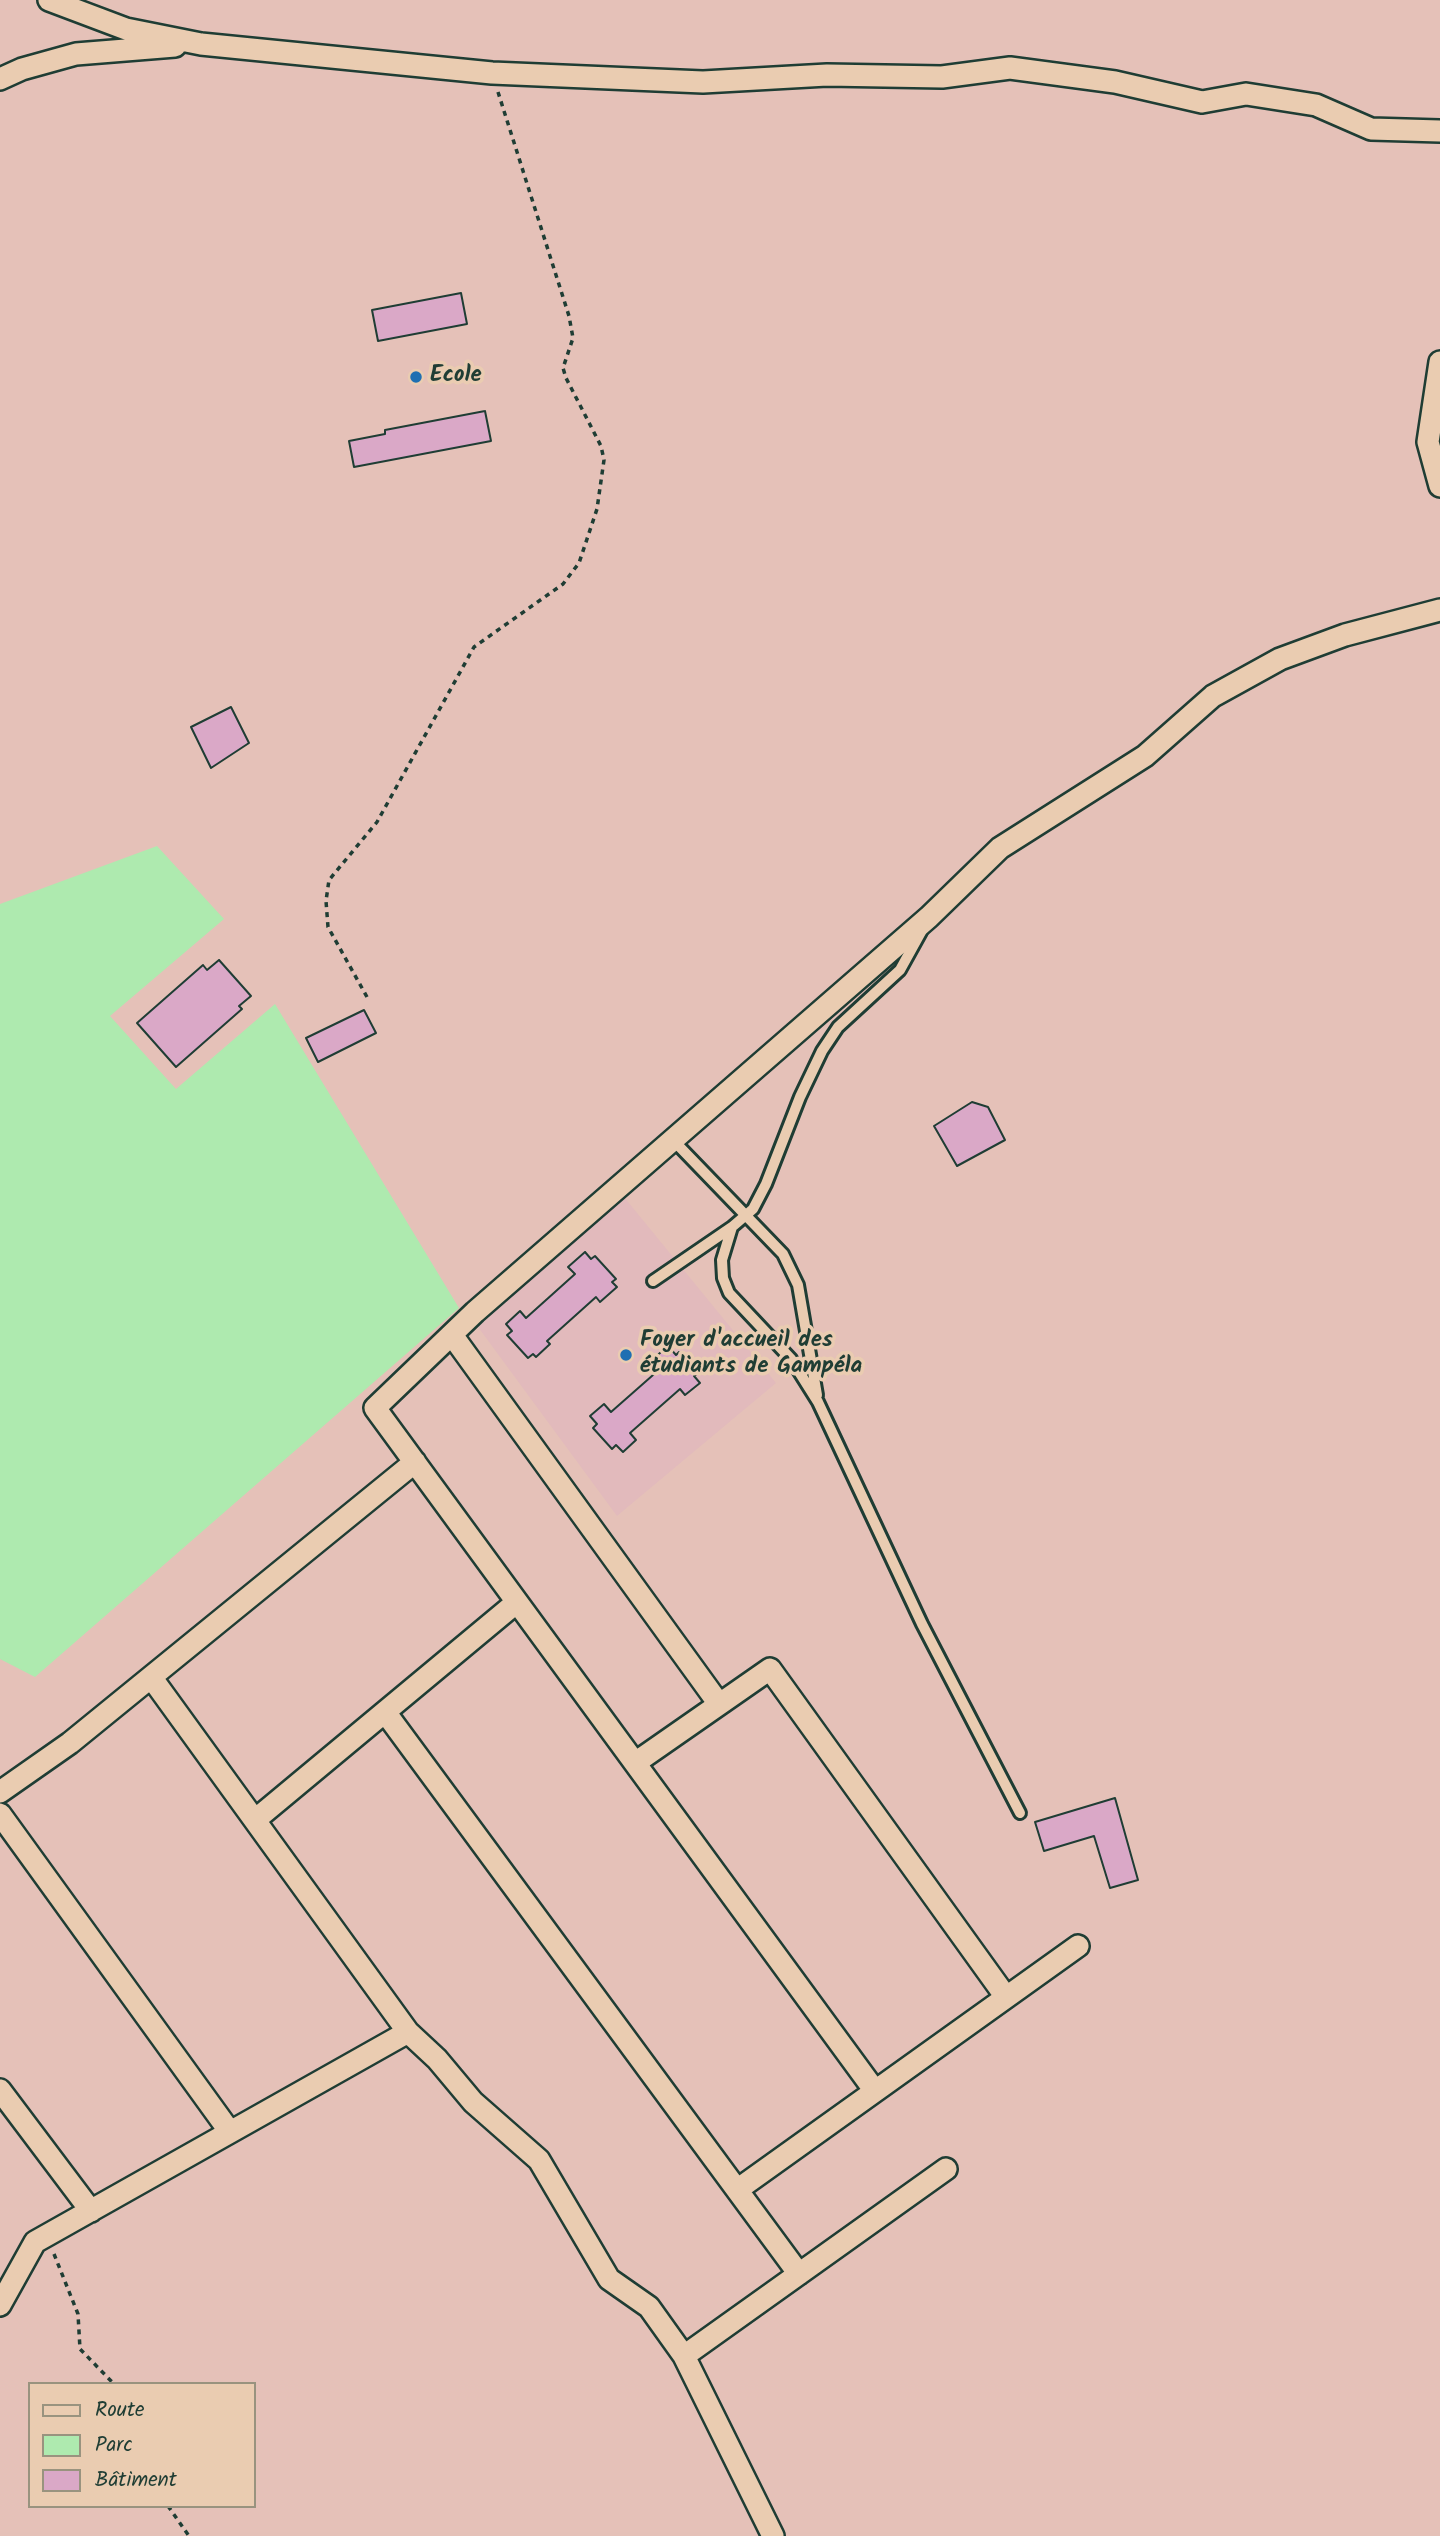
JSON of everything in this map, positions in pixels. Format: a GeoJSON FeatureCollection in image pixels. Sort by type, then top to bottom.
{"type":"FeatureCollection","features":[{"type":"Feature","properties":{"kind":"street"},"geometry":{"type":"LineString","coordinates":[[49,0],[126,29],[201,44],[492,73],[703,82],[827,75],[942,78],[1010,68],[1115,82],[1202,102],[1246,94],[1316,105],[1371,129],[1440,131]]}},
{"type":"Feature","properties":{"kind":"street"},"geometry":{"type":"LineString","coordinates":[[0,79],[22,69],[76,54],[201,44]]}},
{"type":"Feature","properties":{"kind":"street"},"geometry":{"type":"LineString","coordinates":[[1440,362],[1428,442],[1440,486]]}},
{"type":"Feature","properties":{"kind":"street"},"geometry":{"type":"LineString","coordinates":[[875,2091],[375,1408],[452,1335],[929,918],[1000,848],[1145,756],[1213,696],[1293,654],[1345,635],[1440,610]]}},
{"type":"Feature","properties":{"kind":"street"},"geometry":{"type":"LineString","coordinates":[[452,1335],[719,1704]]}},
{"type":"Feature","properties":{"kind":"street"},"geometry":{"type":"LineString","coordinates":[[0,1792],[70,1743],[415,1462]]}},
{"type":"Feature","properties":{"kind":"street"},"geometry":{"type":"LineString","coordinates":[[255,1821],[517,1602]]}},
{"type":"Feature","properties":{"kind":"street"},"geometry":{"type":"LineString","coordinates":[[635,1763],[769,1669],[1006,1997]]}},
{"type":"Feature","properties":{"kind":"street"},"geometry":{"type":"LineString","coordinates":[[151,1677],[408,2032],[437,2059],[472,2102],[539,2160],[609,2280],[649,2307],[684,2357],[773,2536]]}},
{"type":"Feature","properties":{"kind":"street"},"geometry":{"type":"LineString","coordinates":[[385,1712],[799,2274]]}},
{"type":"Feature","properties":{"kind":"street"},"geometry":{"type":"LineString","coordinates":[[0,1814],[230,2132]]}},
{"type":"Feature","properties":{"kind":"street"},"geometry":{"type":"LineString","coordinates":[[737,2190],[1079,1946]]}},
{"type":"Feature","properties":{"kind":"street"},"geometry":{"type":"LineString","coordinates":[[0,2305],[35,2242],[408,2032]]}},
{"type":"Feature","properties":{"kind":"street"},"geometry":{"type":"LineString","coordinates":[[0,2090],[91,2211]]}},
{"type":"Feature","properties":{"kind":"street"},"geometry":{"type":"LineString","coordinates":[[684,2357],[946,2169]]}},
{"type":"Feature","properties":{"kind":"lane"},"geometry":{"type":"LineString","coordinates":[[653,1280],[746,1215],[766,1184],[800,1097],[822,1051],[838,1027],[900,970],[929,918]]}},
{"type":"Feature","properties":{"kind":"lane"},"geometry":{"type":"LineString","coordinates":[[673,1140],[783,1254],[798,1285],[818,1402]]}},
{"type":"Feature","properties":{"kind":"lane"},"geometry":{"type":"LineString","coordinates":[[732,1227],[722,1260],[723,1278],[729,1293],[790,1359],[818,1402],[922,1623],[1020,1813]]}},
{"type":"Feature","properties":{"kind":"path"},"geometry":{"type":"LineString","coordinates":[[367,997],[328,927],[326,901],[329,880],[377,822],[474,647],[563,584],[579,563],[597,509],[604,460],[601,446],[563,368],[573,338],[569,316],[492,73]]}},
{"type":"Feature","properties":{"kind":"path"},"geometry":{"type":"LineString","coordinates":[[50,2244],[78,2314],[80,2349],[112,2382]]}},
{"type":"Feature","properties":{"kind":"path"},"geometry":{"type":"LineString","coordinates":[[169,2508],[189,2536]]}},
{"type":"Feature","properties":{"kind":"shaded area","name":"Foyer d'accueil des étudiants de Gampéla"},"geometry":{"type":"Polygon","coordinates":[[[624,1197],[776,1383],[617,1516],[478,1327],[624,1197]]]}},
{"type":"Feature","properties":{"kind":"green space"},"geometry":{"type":"Polygon","coordinates":[[[157,846],[224,919],[110,1016],[176,1089],[275,1004],[459,1308],[35,1677],[0,1659],[0,904],[157,846]]]}},
{"type":"Feature","properties":{"kind":"building"},"geometry":{"type":"Polygon","coordinates":[[[461,293],[467,324],[378,341],[372,310],[461,293]]]}},
{"type":"Feature","properties":{"kind":"building"},"geometry":{"type":"Polygon","coordinates":[[[485,411],[491,441],[354,467],[349,441],[385,434],[385,430],[485,411]]]}},
{"type":"Feature","properties":{"kind":"building"},"geometry":{"type":"Polygon","coordinates":[[[231,707],[249,743],[211,768],[191,727],[231,707]]]}},
{"type":"Feature","properties":{"kind":"building"},"geometry":{"type":"Polygon","coordinates":[[[219,960],[251,996],[239,1006],[242,1009],[176,1067],[137,1023],[203,965],[207,970],[219,960]]]}},
{"type":"Feature","properties":{"kind":"building"},"geometry":{"type":"Polygon","coordinates":[[[364,1010],[376,1033],[318,1062],[306,1038],[364,1010]]]}},
{"type":"Feature","properties":{"kind":"building"},"geometry":{"type":"Polygon","coordinates":[[[972,1102],[988,1107],[1005,1140],[957,1166],[934,1126],[972,1102]]]}},
{"type":"Feature","properties":{"kind":"building"},"geometry":{"type":"Polygon","coordinates":[[[585,1252],[591,1259],[595,1256],[616,1279],[612,1282],[617,1287],[600,1302],[596,1297],[547,1341],[550,1344],[536,1357],[533,1354],[528,1358],[507,1335],[512,1331],[506,1324],[520,1311],[526,1318],[575,1274],[568,1267],[585,1252]]]}},
{"type":"Feature","properties":{"kind":"building"},"geometry":{"type":"Polygon","coordinates":[[[668,1346],[676,1355],[679,1352],[698,1373],[694,1376],[700,1383],[685,1395],[680,1389],[630,1433],[636,1440],[623,1452],[616,1445],[612,1449],[593,1428],[597,1424],[590,1416],[604,1404],[611,1412],[661,1368],[653,1359],[668,1346]]]}},
{"type":"Feature","properties":{"kind":"building"},"geometry":{"type":"Polygon","coordinates":[[[1115,1798],[1138,1880],[1110,1888],[1094,1836],[1044,1851],[1035,1822],[1115,1798]]]}},
{"type":"Feature","properties":{"kind":"place","name":"Ecole"},"geometry":{"type":"Point","coordinates":[416,377]}},
{"type":"Feature","properties":{"kind":"place","name":"Foyer d'accueil des étudiants de Gampéla"},"geometry":{"type":"Point","coordinates":[626,1355]}}]}
